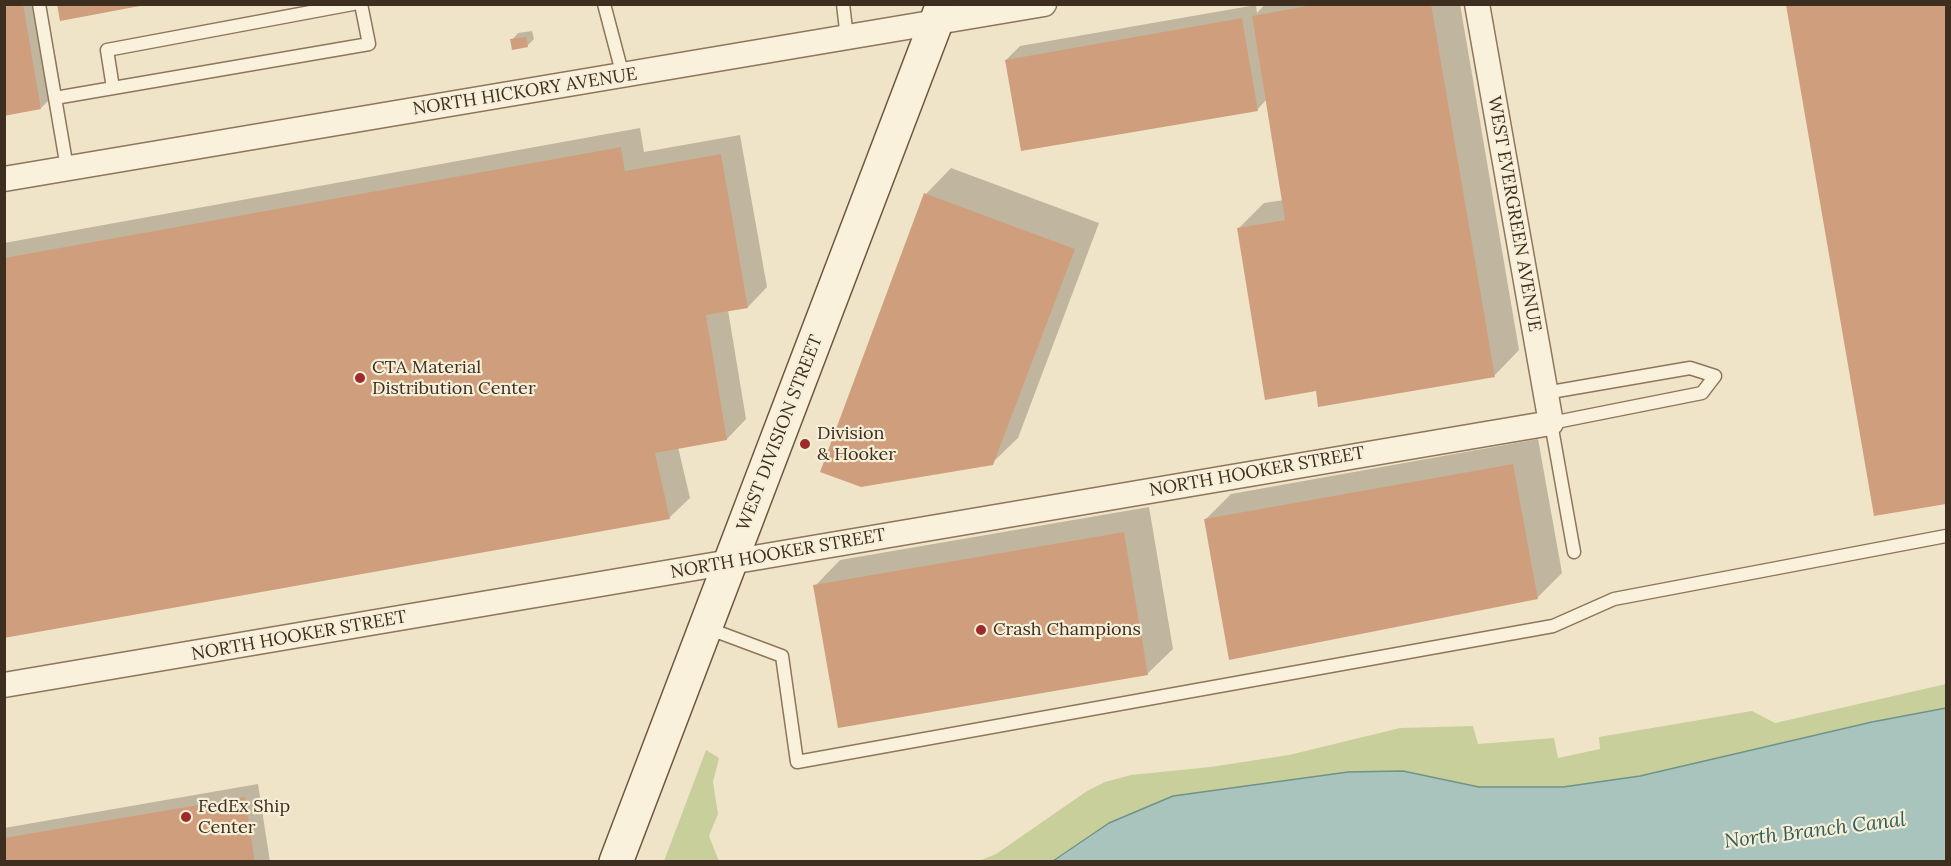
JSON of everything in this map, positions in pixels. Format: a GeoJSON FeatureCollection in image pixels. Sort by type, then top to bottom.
{"type":"FeatureCollection","features":[{"type":"Feature","properties":{"kind":"main road","name":"WEST DIVISION STREET"},"geometry":{"type":"LineString","coordinates":[[616,861],[940,15]]}},
{"type":"Feature","properties":{"kind":"street","name":"NORTH HICKORY AVENUE"},"geometry":{"type":"LineString","coordinates":[[4,179],[847,38],[940,15],[1044,4]]}},
{"type":"Feature","properties":{"kind":"street","name":"WEST EVERGREEN AVENUE"},"geometry":{"type":"LineString","coordinates":[[1477,4],[1551,423]]}},
{"type":"Feature","properties":{"kind":"street","name":"NORTH HOOKER STREET"},"geometry":{"type":"LineString","coordinates":[[4,685],[1551,423]]}},
{"type":"Feature","properties":{"kind":"lane"},"geometry":{"type":"LineString","coordinates":[[39,4],[66,168]]}},
{"type":"Feature","properties":{"kind":"lane"},"geometry":{"type":"LineString","coordinates":[[113,88],[107,50],[353,4]]}},
{"type":"Feature","properties":{"kind":"lane"},"geometry":{"type":"LineString","coordinates":[[55,98],[369,44],[361,4]]}},
{"type":"Feature","properties":{"kind":"lane"},"geometry":{"type":"LineString","coordinates":[[604,4],[623,76]]}},
{"type":"Feature","properties":{"kind":"lane"},"geometry":{"type":"LineString","coordinates":[[843,4],[847,38]]}},
{"type":"Feature","properties":{"kind":"lane"},"geometry":{"type":"LineString","coordinates":[[1545,393],[1690,368],[1715,376],[1702,393],[1551,423],[1574,552]]}},
{"type":"Feature","properties":{"kind":"lane"},"geometry":{"type":"LineString","coordinates":[[706,627],[782,656],[797,762],[1553,626],[1614,598],[1947,536]]}},
{"type":"Feature","properties":{"kind":"green space"},"geometry":{"type":"Polygon","coordinates":[[[1946,684],[1946,708],[1872,722],[1640,776],[1563,787],[1479,787],[1403,771],[1348,772],[1173,796],[1109,823],[1053,861],[976,862],[996,854],[1087,791],[1105,782],[1131,775],[1210,767],[1289,755],[1400,728],[1473,726],[1478,744],[1554,738],[1558,758],[1600,749],[1599,737],[1752,711],[1775,723],[1946,684]]]}},
{"type":"Feature","properties":{"kind":"green space"},"geometry":{"type":"Polygon","coordinates":[[[706,750],[719,758],[713,782],[718,814],[709,836],[719,861],[664,861],[706,750]]]}},
{"type":"Feature","properties":{"kind":"water","name":"North Branch Canal"},"geometry":{"type":"Polygon","coordinates":[[[1946,708],[1946,861],[1053,861],[1109,823],[1173,796],[1348,772],[1403,771],[1479,787],[1563,787],[1640,776],[1872,722],[1946,708]]]}},
{"type":"Feature","properties":{"kind":"building"},"geometry":{"type":"Polygon","coordinates":[[[4,4],[23,4],[41,109],[4,116],[4,4]]]}},
{"type":"Feature","properties":{"kind":"building"},"geometry":{"type":"Polygon","coordinates":[[[57,4],[140,4],[140,6],[60,21],[57,4]]]}},
{"type":"Feature","properties":{"kind":"building"},"geometry":{"type":"Polygon","coordinates":[[[1318,4],[1431,4],[1495,377],[1318,407],[1316,391],[1265,400],[1237,228],[1285,220],[1252,16],[1318,4]]]}},
{"type":"Feature","properties":{"kind":"building"},"geometry":{"type":"Polygon","coordinates":[[[1786,5],[1946,5],[1946,504],[1874,516],[1786,5]]]}},
{"type":"Feature","properties":{"kind":"building"},"geometry":{"type":"Polygon","coordinates":[[[1242,18],[1258,111],[1021,151],[1005,60],[1242,18]]]}},
{"type":"Feature","properties":{"kind":"building"},"geometry":{"type":"Polygon","coordinates":[[[526,37],[528,47],[512,50],[510,39],[526,37]]]}},
{"type":"Feature","properties":{"kind":"building","name":"CTA Material Distribution Center"},"geometry":{"type":"Polygon","coordinates":[[[621,147],[625,171],[721,154],[748,308],[706,315],[727,440],[655,453],[670,519],[4,638],[4,258],[621,147]]]}},
{"type":"Feature","properties":{"kind":"building"},"geometry":{"type":"Polygon","coordinates":[[[924,193],[1075,249],[993,465],[861,487],[820,472],[924,193]]]}},
{"type":"Feature","properties":{"kind":"building"},"geometry":{"type":"Polygon","coordinates":[[[1513,464],[1538,599],[1229,660],[1204,519],[1513,464]]]}},
{"type":"Feature","properties":{"kind":"building","name":"Crash Champions"},"geometry":{"type":"Polygon","coordinates":[[[1124,532],[1148,675],[838,728],[813,585],[1124,532]]]}},
{"type":"Feature","properties":{"kind":"building","name":"FedEx Ship Center"},"geometry":{"type":"Polygon","coordinates":[[[245,797],[255,862],[4,862],[4,838],[245,797]]]}},
{"type":"Feature","properties":{"kind":"place","name":"CTA Material Distribution Center"},"geometry":{"type":"Point","coordinates":[360,378]}},
{"type":"Feature","properties":{"kind":"place","name":"Division & Hooker"},"geometry":{"type":"Point","coordinates":[805,444]}},
{"type":"Feature","properties":{"kind":"place","name":"Crash Champions"},"geometry":{"type":"Point","coordinates":[981,630]}},
{"type":"Feature","properties":{"kind":"place","name":"FedEx Ship Center"},"geometry":{"type":"Point","coordinates":[186,817]}}]}
